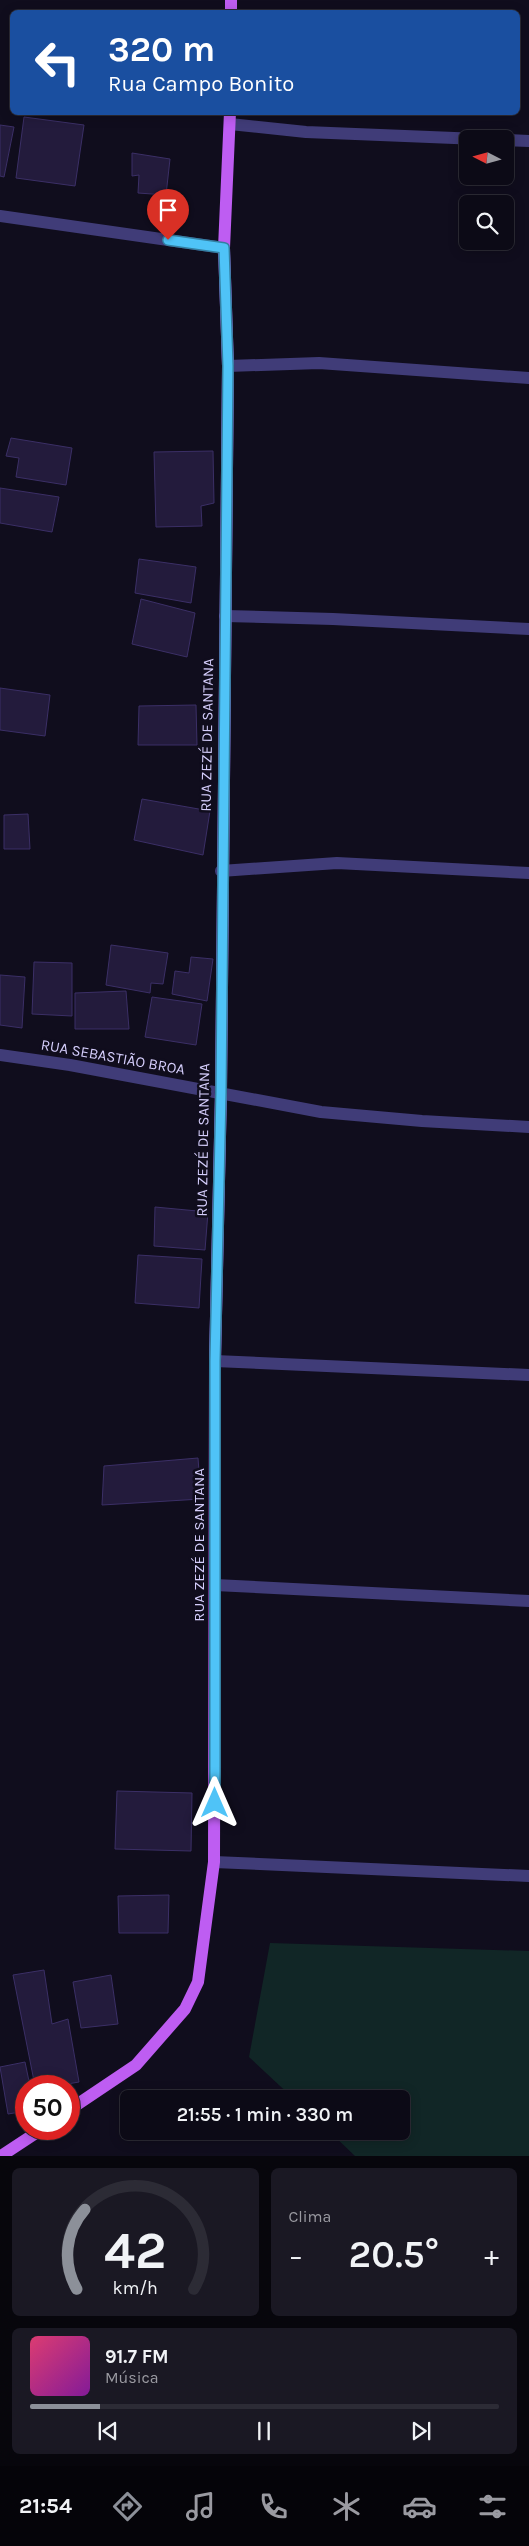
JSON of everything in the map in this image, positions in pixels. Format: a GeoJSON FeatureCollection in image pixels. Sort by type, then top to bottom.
{"type":"FeatureCollection","features":[{"type":"Feature","properties":{"kind":"main road","name":"RUA ZEZÉ DE SANTANA"},"geometry":{"type":"LineString","coordinates":[[80,2103],[136,2065],[186,2008],[198,1982],[214,1862],[215,1361],[221,1092],[221,871],[228,366],[224,248],[230,118]]}},
{"type":"Feature","properties":{"kind":"main road"},"geometry":{"type":"LineString","coordinates":[[1,2156],[25,2140]]}},
{"type":"Feature","properties":{"kind":"street"},"geometry":{"type":"LineString","coordinates":[[230,118],[306,132],[459,138]]}},
{"type":"Feature","properties":{"kind":"street"},"geometry":{"type":"LineString","coordinates":[[514,140],[529,141]]}},
{"type":"Feature","properties":{"kind":"street"},"geometry":{"type":"LineString","coordinates":[[0,216],[224,248]]}},
{"type":"Feature","properties":{"kind":"street"},"geometry":{"type":"LineString","coordinates":[[228,366],[319,362],[529,378]]}},
{"type":"Feature","properties":{"kind":"street"},"geometry":{"type":"LineString","coordinates":[[225,616],[333,618],[529,629]]}},
{"type":"Feature","properties":{"kind":"street"},"geometry":{"type":"LineString","coordinates":[[221,871],[337,863],[529,873]]}},
{"type":"Feature","properties":{"kind":"street","name":"RUA SEBASTIÃO BROA"},"geometry":{"type":"LineString","coordinates":[[0,1055],[70,1065],[321,1112],[422,1121],[529,1127]]}},
{"type":"Feature","properties":{"kind":"street"},"geometry":{"type":"LineString","coordinates":[[215,1361],[529,1375]]}},
{"type":"Feature","properties":{"kind":"street"},"geometry":{"type":"LineString","coordinates":[[216,1584],[529,1601]]}},
{"type":"Feature","properties":{"kind":"street"},"geometry":{"type":"LineString","coordinates":[[214,1862],[529,1876]]}},
{"type":"Feature","properties":{"kind":"green space"},"geometry":{"type":"Polygon","coordinates":[[[270,1943],[529,1951],[529,2156],[355,2156],[338,2140],[410,2140],[410,2090],[284,2090],[249,2057],[270,1943]]]}},
{"type":"Feature","properties":{"kind":"building"},"geometry":{"type":"Polygon","coordinates":[[[24,117],[84,125],[75,186],[16,178],[24,117]]]}},
{"type":"Feature","properties":{"kind":"building"},"geometry":{"type":"Polygon","coordinates":[[[0,125],[14,127],[4,177],[0,176],[0,125]]]}},
{"type":"Feature","properties":{"kind":"building"},"geometry":{"type":"Polygon","coordinates":[[[132,153],[170,159],[166,195],[138,193],[139,175],[132,176],[132,153]]]}},
{"type":"Feature","properties":{"kind":"building"},"geometry":{"type":"Polygon","coordinates":[[[11,438],[72,448],[66,485],[16,477],[19,458],[6,456],[11,438]]]}},
{"type":"Feature","properties":{"kind":"building"},"geometry":{"type":"Polygon","coordinates":[[[213,451],[214,503],[201,506],[202,526],[156,527],[154,452],[213,451]]]}},
{"type":"Feature","properties":{"kind":"building"},"geometry":{"type":"Polygon","coordinates":[[[0,488],[59,497],[52,532],[0,523],[0,488]]]}},
{"type":"Feature","properties":{"kind":"building"},"geometry":{"type":"Polygon","coordinates":[[[139,559],[196,567],[191,603],[135,593],[139,559]]]}},
{"type":"Feature","properties":{"kind":"building"},"geometry":{"type":"Polygon","coordinates":[[[141,599],[195,613],[187,657],[132,644],[141,599]]]}},
{"type":"Feature","properties":{"kind":"building"},"geometry":{"type":"Polygon","coordinates":[[[0,688],[50,695],[45,736],[0,730],[0,688]]]}},
{"type":"Feature","properties":{"kind":"building"},"geometry":{"type":"Polygon","coordinates":[[[196,705],[197,745],[138,745],[139,706],[196,705]]]}},
{"type":"Feature","properties":{"kind":"building"},"geometry":{"type":"Polygon","coordinates":[[[142,799],[210,811],[203,855],[134,840],[142,799]]]}},
{"type":"Feature","properties":{"kind":"building"},"geometry":{"type":"Polygon","coordinates":[[[28,814],[30,849],[4,849],[4,815],[28,814]]]}},
{"type":"Feature","properties":{"kind":"building"},"geometry":{"type":"Polygon","coordinates":[[[111,945],[168,953],[163,984],[151,983],[150,993],[106,985],[111,945]]]}},
{"type":"Feature","properties":{"kind":"building"},"geometry":{"type":"Polygon","coordinates":[[[191,957],[213,959],[207,1001],[172,994],[175,971],[189,973],[191,957]]]}},
{"type":"Feature","properties":{"kind":"building"},"geometry":{"type":"Polygon","coordinates":[[[34,962],[72,963],[72,1016],[32,1014],[34,962]]]}},
{"type":"Feature","properties":{"kind":"building"},"geometry":{"type":"Polygon","coordinates":[[[0,975],[25,977],[22,1028],[0,1025],[0,975]]]}},
{"type":"Feature","properties":{"kind":"building"},"geometry":{"type":"Polygon","coordinates":[[[126,991],[129,1029],[75,1029],[75,993],[126,991]]]}},
{"type":"Feature","properties":{"kind":"building"},"geometry":{"type":"Polygon","coordinates":[[[152,997],[202,1004],[196,1045],[145,1037],[152,997]]]}},
{"type":"Feature","properties":{"kind":"building"},"geometry":{"type":"Polygon","coordinates":[[[155,1207],[208,1212],[205,1250],[154,1246],[155,1207]]]}},
{"type":"Feature","properties":{"kind":"building"},"geometry":{"type":"Polygon","coordinates":[[[138,1255],[202,1259],[199,1308],[135,1303],[138,1255]]]}},
{"type":"Feature","properties":{"kind":"building"},"geometry":{"type":"Polygon","coordinates":[[[198,1458],[201,1499],[102,1505],[104,1466],[198,1458]]]}},
{"type":"Feature","properties":{"kind":"building"},"geometry":{"type":"Polygon","coordinates":[[[117,1791],[192,1793],[191,1851],[115,1849],[117,1791]]]}},
{"type":"Feature","properties":{"kind":"building"},"geometry":{"type":"Polygon","coordinates":[[[169,1895],[168,1933],[119,1933],[118,1896],[169,1895]]]}},
{"type":"Feature","properties":{"kind":"building"},"geometry":{"type":"Polygon","coordinates":[[[44,1970],[52,2024],[68,2019],[78,2075],[33,2075],[13,1975],[44,1970]]]}},
{"type":"Feature","properties":{"kind":"building"},"geometry":{"type":"Polygon","coordinates":[[[111,1975],[118,2024],[81,2028],[73,1982],[111,1975]]]}},
{"type":"Feature","properties":{"kind":"building"},"geometry":{"type":"Polygon","coordinates":[[[25,2062],[28,2075],[15,2075],[15,2113],[8,2114],[0,2067],[25,2062]]]}},
{"type":"Feature","properties":{"kind":"route"},"geometry":{"type":"LineString","coordinates":[[168,240],[224,248],[228,366],[221,871],[221,1092],[215,1361],[215,1803]]}}]}
